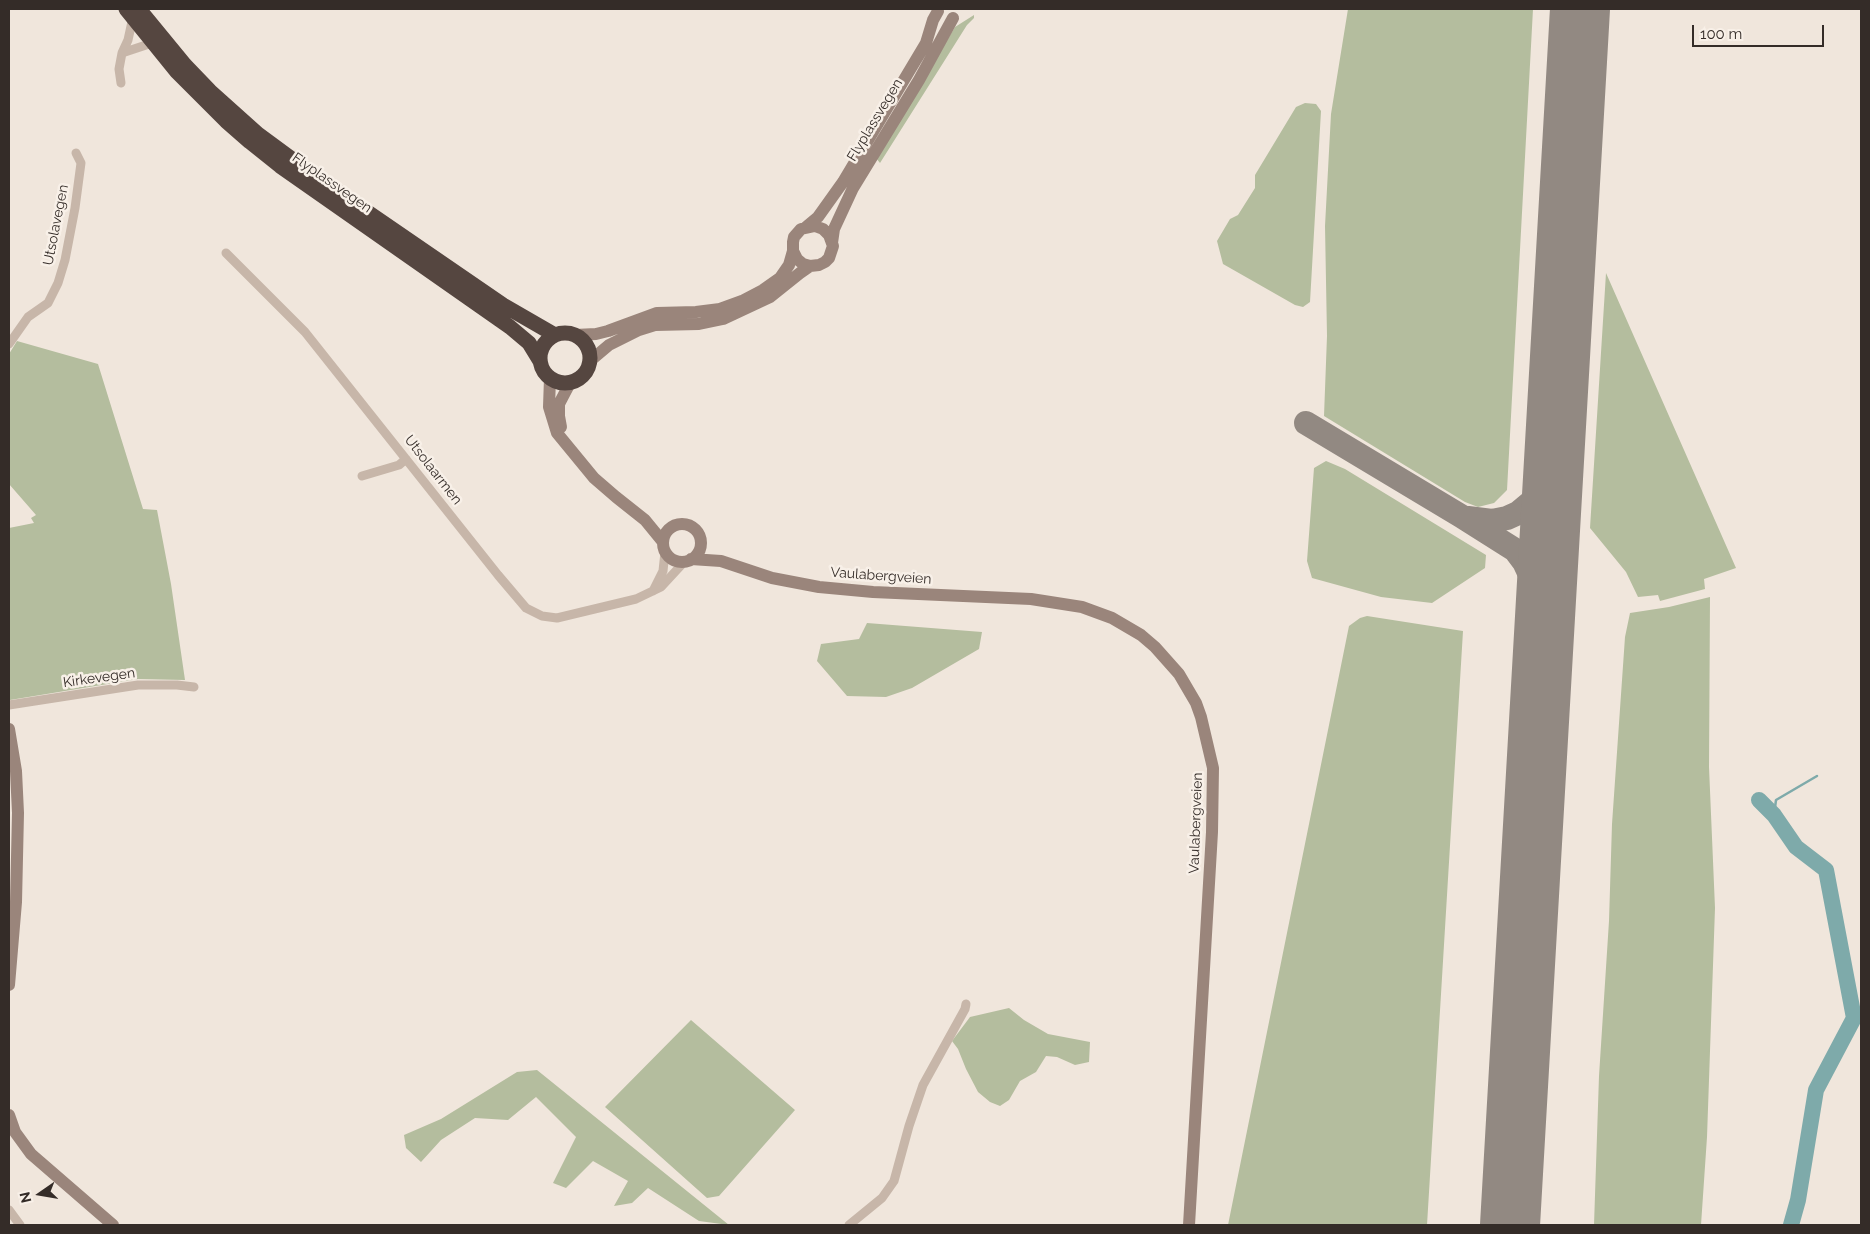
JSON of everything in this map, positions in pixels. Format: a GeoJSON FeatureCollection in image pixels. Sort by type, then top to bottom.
{"type":"FeatureCollection","features":[{"type":"Feature","properties":{"kind":"highway","name":"Flyplassvegen"},"geometry":{"type":"LineString","coordinates":[[133,12],[152,43],[201,97],[250,142],[280,166],[510,327],[529,343],[540,361]]}},
{"type":"Feature","properties":{"kind":"highway","name":"Flyplassvegen"},"geometry":{"type":"LineString","coordinates":[[133,12],[210,91],[258,134],[321,180],[503,305],[555,335]]}},
{"type":"Feature","properties":{"kind":"highway"},"geometry":{"type":"LineString","coordinates":[[565,333],[575,335],[584,341],[589,350],[590,361],[587,371],[580,378],[570,383],[560,383],[550,378],[543,371],[540,361],[541,350],[546,341],[555,335],[565,333]]}},
{"type":"Feature","properties":{"kind":"street","name":"Flyplassvegen"},"geometry":{"type":"LineString","coordinates":[[937,9],[944,18],[956,14]]}},
{"type":"Feature","properties":{"kind":"street","name":"Flyplassvegen"},"geometry":{"type":"LineString","coordinates":[[806,227],[818,217],[843,182],[926,43],[937,9]]}},
{"type":"Feature","properties":{"kind":"street"},"geometry":{"type":"LineString","coordinates":[[121,83],[119,69],[122,53],[128,40],[133,12]]}},
{"type":"Feature","properties":{"kind":"street","name":"Flyplassvegen"},"geometry":{"type":"LineString","coordinates":[[832,242],[834,229],[853,188],[919,80],[956,14]]}},
{"type":"Feature","properties":{"kind":"street"},"geometry":{"type":"LineString","coordinates":[[122,53],[152,43]]}},
{"type":"Feature","properties":{"kind":"street","name":"Utsolavegen"},"geometry":{"type":"LineString","coordinates":[[9,344],[28,317],[48,303],[58,283],[66,260],[75,208],[81,163],[76,153]]}},
{"type":"Feature","properties":{"kind":"street"},"geometry":{"type":"LineString","coordinates":[[575,335],[596,334],[608,331],[657,313],[696,312],[720,309],[734,304],[763,290],[780,278],[789,265],[794,237],[806,227],[815,226],[823,229],[829,235],[832,242],[832,252],[829,258],[819,265],[810,266],[803,264],[793,251]]}},
{"type":"Feature","properties":{"kind":"street","name":"Utsolaarmen"},"geometry":{"type":"LineString","coordinates":[[226,253],[305,332],[508,588],[522,605],[533,613],[557,618],[636,599],[660,587],[688,560]]}},
{"type":"Feature","properties":{"kind":"street"},"geometry":{"type":"LineString","coordinates":[[590,361],[609,345],[655,325],[699,324],[723,319],[747,309],[770,297],[810,266]]}},
{"type":"Feature","properties":{"kind":"street"},"geometry":{"type":"LineString","coordinates":[[550,378],[549,407],[552,422],[557,433],[594,478],[645,520],[664,547],[676,560],[688,560],[699,549],[699,536]]}},
{"type":"Feature","properties":{"kind":"street"},"geometry":{"type":"LineString","coordinates":[[565,442],[559,416],[560,404],[570,383]]}},
{"type":"Feature","properties":{"kind":"street"},"geometry":{"type":"LineString","coordinates":[[362,476],[399,465],[406,459]]}},
{"type":"Feature","properties":{"kind":"street"},"geometry":{"type":"LineString","coordinates":[[645,520],[690,526],[721,562]]}},
{"type":"Feature","properties":{"kind":"street"},"geometry":{"type":"LineString","coordinates":[[653,591],[663,571],[664,547],[668,530],[676,525]]}},
{"type":"Feature","properties":{"kind":"street","name":"Vaulabergveien"},"geometry":{"type":"LineString","coordinates":[[688,560],[721,562],[772,578],[819,587],[873,592],[1030,599],[1082,607],[1112,618],[1141,635],[1155,647],[1179,674],[1196,703],[1213,768],[1212,832],[1189,1225]]}},
{"type":"Feature","properties":{"kind":"street","name":"Kirkevegen"},"geometry":{"type":"LineString","coordinates":[[9,705],[138,685],[177,685],[194,688]]}},
{"type":"Feature","properties":{"kind":"street"},"geometry":{"type":"LineString","coordinates":[[9,729],[16,772],[18,813],[16,902],[9,986]]}},
{"type":"Feature","properties":{"kind":"street"},"geometry":{"type":"LineString","coordinates":[[849,1225],[882,1198],[894,1181],[909,1126],[923,1085],[966,1004]]}},
{"type":"Feature","properties":{"kind":"street"},"geometry":{"type":"LineString","coordinates":[[9,1115],[12,1134],[50,1172],[113,1225]]}},
{"type":"Feature","properties":{"kind":"street"},"geometry":{"type":"LineString","coordinates":[[9,1210],[20,1225]]}},
{"type":"Feature","properties":{"kind":"green space"},"geometry":{"type":"Polygon","coordinates":[[[1348,9],[1533,9],[1507,490],[1494,503],[1478,507],[1465,502],[1324,416],[1327,336],[1325,226],[1331,114],[1348,9]]]}},
{"type":"Feature","properties":{"kind":"green space"},"geometry":{"type":"Polygon","coordinates":[[[974,15],[974,18],[967,25],[880,163],[876,158],[955,27],[974,15]]]}},
{"type":"Feature","properties":{"kind":"green space"},"geometry":{"type":"Polygon","coordinates":[[[1305,103],[1316,104],[1321,111],[1310,302],[1303,307],[1295,305],[1223,264],[1217,241],[1230,219],[1238,215],[1255,188],[1255,175],[1296,107],[1305,103]]]}},
{"type":"Feature","properties":{"kind":"green space"},"geometry":{"type":"Polygon","coordinates":[[[1606,273],[1736,568],[1704,579],[1705,589],[1660,601],[1658,595],[1638,597],[1626,572],[1590,528],[1606,273]]]}},
{"type":"Feature","properties":{"kind":"green space"},"geometry":{"type":"Polygon","coordinates":[[[17,341],[98,364],[143,509],[157,510],[171,584],[185,680],[138,679],[10,700],[9,528],[34,523],[31,518],[36,515],[9,484],[9,354],[17,341]]]}},
{"type":"Feature","properties":{"kind":"green space"},"geometry":{"type":"Polygon","coordinates":[[[1326,461],[1345,469],[1486,555],[1485,568],[1432,603],[1381,597],[1312,578],[1307,561],[1314,468],[1326,461]]]}},
{"type":"Feature","properties":{"kind":"green space"},"geometry":{"type":"Polygon","coordinates":[[[1710,597],[1709,767],[1715,908],[1707,1137],[1701,1225],[1594,1225],[1599,1076],[1609,921],[1612,824],[1625,637],[1630,613],[1669,607],[1710,597]]]}},
{"type":"Feature","properties":{"kind":"green space"},"geometry":{"type":"Polygon","coordinates":[[[1367,616],[1463,631],[1427,1225],[1228,1225],[1349,626],[1360,618],[1367,616]]]}},
{"type":"Feature","properties":{"kind":"green space"},"geometry":{"type":"Polygon","coordinates":[[[867,623],[982,632],[979,649],[912,688],[886,697],[847,696],[817,661],[821,644],[859,639],[867,623]]]}},
{"type":"Feature","properties":{"kind":"green space"},"geometry":{"type":"Polygon","coordinates":[[[1009,1008],[1024,1020],[1048,1034],[1090,1042],[1089,1062],[1075,1065],[1057,1057],[1046,1056],[1036,1072],[1020,1081],[1009,1100],[1000,1106],[990,1102],[978,1092],[958,1049],[952,1041],[970,1017],[1009,1008]]]}},
{"type":"Feature","properties":{"kind":"green space"},"geometry":{"type":"Polygon","coordinates":[[[691,1020],[795,1110],[719,1196],[707,1198],[605,1107],[691,1020]]]}},
{"type":"Feature","properties":{"kind":"green space"},"geometry":{"type":"Polygon","coordinates":[[[537,1070],[729,1225],[699,1221],[648,1188],[632,1203],[614,1206],[628,1181],[593,1161],[566,1188],[553,1183],[576,1137],[536,1097],[508,1120],[475,1118],[441,1140],[421,1162],[406,1148],[404,1135],[441,1119],[517,1072],[537,1070]]]}},
{"type":"Feature","properties":{"kind":"waterway"},"geometry":{"type":"LineString","coordinates":[[1774,815],[1776,800],[1817,776]]}},
{"type":"Feature","properties":{"kind":"waterway"},"geometry":{"type":"LineString","coordinates":[[1759,800],[1774,815],[1796,847],[1826,870],[1854,1018],[1816,1090],[1798,1200],[1791,1225]]}},
{"type":"Feature","properties":{"kind":"taxiway"},"geometry":{"type":"LineString","coordinates":[[1306,423],[1515,550],[1524,562],[1531,577],[1540,610],[1543,634]]}},
{"type":"Feature","properties":{"kind":"taxiway"},"geometry":{"type":"LineString","coordinates":[[1468,518],[1492,521],[1507,518],[1518,513],[1542,493],[1549,482],[1553,470]]}},
{"type":"Feature","properties":{"kind":"runway"},"geometry":{"type":"LineString","coordinates":[[1510,1225],[1580,9]]}}]}
